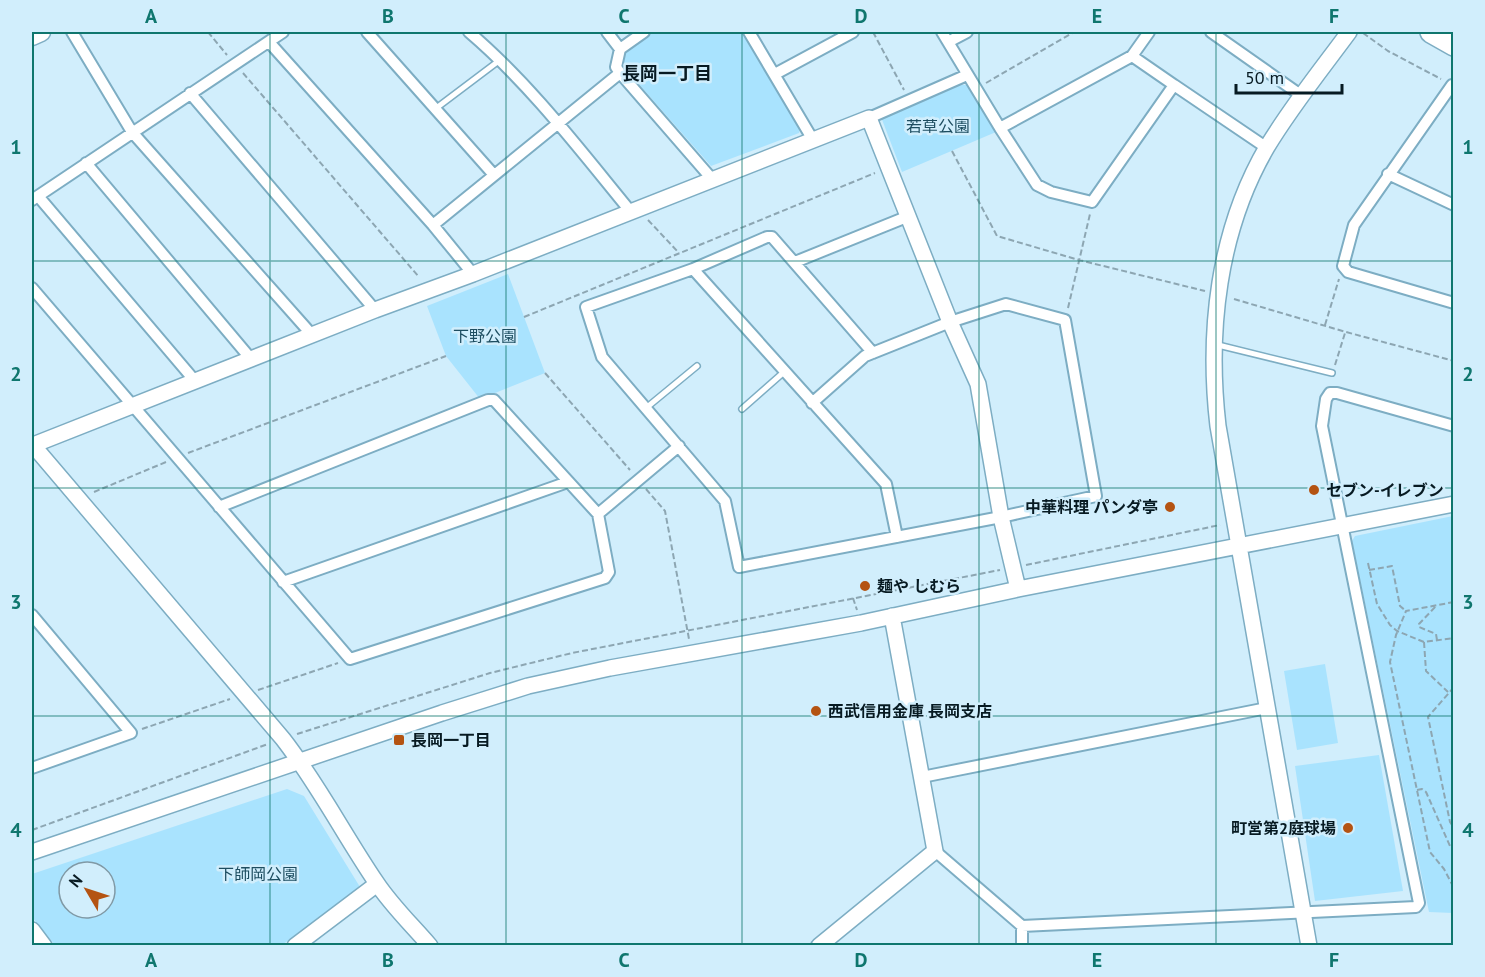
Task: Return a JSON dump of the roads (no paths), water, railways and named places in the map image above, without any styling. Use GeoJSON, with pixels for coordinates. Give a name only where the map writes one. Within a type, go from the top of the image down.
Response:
{"type":"FeatureCollection","features":[{"type":"Feature","properties":{"kind":"highway"},"geometry":{"type":"LineString","coordinates":[[1431,32],[1454,45]]}},
{"type":"Feature","properties":{"kind":"main road"},"geometry":{"type":"LineString","coordinates":[[32,36],[41,32]]}},
{"type":"Feature","properties":{"kind":"street"},"geometry":{"type":"LineString","coordinates":[[72,32],[132,132],[313,336]]}},
{"type":"Feature","properties":{"kind":"street"},"geometry":{"type":"LineString","coordinates":[[195,381],[35,198],[283,32]]}},
{"type":"Feature","properties":{"kind":"street"},"geometry":{"type":"LineString","coordinates":[[367,32],[494,175]]}},
{"type":"Feature","properties":{"kind":"street"},"geometry":{"type":"LineString","coordinates":[[469,32],[500,60],[635,211]]}},
{"type":"Feature","properties":{"kind":"street"},"geometry":{"type":"LineString","coordinates":[[607,32],[620,50]]}},
{"type":"Feature","properties":{"kind":"street"},"geometry":{"type":"LineString","coordinates":[[644,32],[620,50],[616,67],[712,179]]}},
{"type":"Feature","properties":{"kind":"street"},"geometry":{"type":"LineString","coordinates":[[749,32],[813,140]]}},
{"type":"Feature","properties":{"kind":"street"},"geometry":{"type":"LineString","coordinates":[[775,75],[853,32]]}},
{"type":"Feature","properties":{"kind":"street"},"geometry":{"type":"LineString","coordinates":[[942,32],[1037,185],[1050,192],[1092,202],[1174,85]]}},
{"type":"Feature","properties":{"kind":"street"},"geometry":{"type":"LineString","coordinates":[[948,42],[967,32]]}},
{"type":"Feature","properties":{"kind":"street"},"geometry":{"type":"LineString","coordinates":[[1000,128],[1132,56],[1149,32]]}},
{"type":"Feature","properties":{"kind":"street"},"geometry":{"type":"LineString","coordinates":[[1211,32],[1302,96]]}},
{"type":"Feature","properties":{"kind":"street"},"geometry":{"type":"LineString","coordinates":[[1309,945],[1217,417],[1213,344],[1224,262],[1241,206],[1267,148],[1348,32]]}},
{"type":"Feature","properties":{"kind":"street"},"geometry":{"type":"LineString","coordinates":[[269,42],[433,225],[473,274]]}},
{"type":"Feature","properties":{"kind":"street"},"geometry":{"type":"LineString","coordinates":[[1132,56],[1267,148]]}},
{"type":"Feature","properties":{"kind":"street"},"geometry":{"type":"LineString","coordinates":[[433,225],[620,74]]}},
{"type":"Feature","properties":{"kind":"street"},"geometry":{"type":"LineString","coordinates":[[430,945],[377,884],[300,761],[32,444],[635,211],[869,118],[967,75]]}},
{"type":"Feature","properties":{"kind":"street"},"geometry":{"type":"LineString","coordinates":[[1453,85],[1354,225],[1343,266],[1348,272],[1454,303]]}},
{"type":"Feature","properties":{"kind":"street"},"geometry":{"type":"LineString","coordinates":[[190,93],[375,310]]}},
{"type":"Feature","properties":{"kind":"street"},"geometry":{"type":"LineString","coordinates":[[869,118],[950,322],[978,384],[1001,517],[1018,589]]}},
{"type":"Feature","properties":{"kind":"street"},"geometry":{"type":"LineString","coordinates":[[86,163],[251,359]]}},
{"type":"Feature","properties":{"kind":"street"},"geometry":{"type":"LineString","coordinates":[[1388,174],[1454,205]]}},
{"type":"Feature","properties":{"kind":"street"},"geometry":{"type":"LineString","coordinates":[[795,262],[909,216]]}},
{"type":"Feature","properties":{"kind":"street"},"geometry":{"type":"LineString","coordinates":[[812,404],[865,356],[950,322],[1006,304],[1065,320],[1096,496],[1001,517],[739,567],[725,501],[602,357],[586,307],[693,269],[767,237],[776,240],[873,352]]}},
{"type":"Feature","properties":{"kind":"street"},"geometry":{"type":"LineString","coordinates":[[693,269],[886,484],[897,537]]}},
{"type":"Feature","properties":{"kind":"street"},"geometry":{"type":"LineString","coordinates":[[32,288],[131,406],[350,659],[605,578],[609,572],[598,514],[494,400],[488,400],[219,507]]}},
{"type":"Feature","properties":{"kind":"street"},"geometry":{"type":"LineString","coordinates":[[892,616],[935,851],[1022,926],[1416,907],[1419,903],[1322,426],[1326,399],[1330,393],[1337,393],[1454,426]]}},
{"type":"Feature","properties":{"kind":"street"},"geometry":{"type":"LineString","coordinates":[[598,514],[679,446]]}},
{"type":"Feature","properties":{"kind":"street"},"geometry":{"type":"LineString","coordinates":[[283,582],[568,482]]}},
{"type":"Feature","properties":{"kind":"street"},"geometry":{"type":"LineString","coordinates":[[32,852],[528,686],[1454,504]]}},
{"type":"Feature","properties":{"kind":"street"},"geometry":{"type":"LineString","coordinates":[[32,615],[131,733],[32,768]]}},
{"type":"Feature","properties":{"kind":"street"},"geometry":{"type":"LineString","coordinates":[[922,777],[1267,708]]}},
{"type":"Feature","properties":{"kind":"street"},"geometry":{"type":"LineString","coordinates":[[819,945],[935,851]]}},
{"type":"Feature","properties":{"kind":"street"},"geometry":{"type":"LineString","coordinates":[[295,945],[377,884]]}},
{"type":"Feature","properties":{"kind":"street"},"geometry":{"type":"LineString","coordinates":[[1022,926],[1022,945]]}},
{"type":"Feature","properties":{"kind":"street"},"geometry":{"type":"LineString","coordinates":[[32,930],[44,945]]}},
{"type":"Feature","properties":{"kind":"lane"},"geometry":{"type":"LineString","coordinates":[[435,109],[500,60]]}},
{"type":"Feature","properties":{"kind":"lane"},"geometry":{"type":"LineString","coordinates":[[1213,344],[1332,373]]}},
{"type":"Feature","properties":{"kind":"lane"},"geometry":{"type":"LineString","coordinates":[[646,408],[697,366]]}},
{"type":"Feature","properties":{"kind":"lane"},"geometry":{"type":"LineString","coordinates":[[742,409],[784,372]]}},
{"type":"Feature","properties":{"kind":"place","name":"セブン-イレブン"},"geometry":{"type":"Point","coordinates":[1314,490]}},
{"type":"Feature","properties":{"kind":"place","name":"中華料理 パンダ亭"},"geometry":{"type":"Point","coordinates":[1170,507]}},
{"type":"Feature","properties":{"kind":"place","name":"麺や しむら"},"geometry":{"type":"Point","coordinates":[865,586]}},
{"type":"Feature","properties":{"kind":"place","name":"西武信用金庫 長岡支店"},"geometry":{"type":"Point","coordinates":[816,711]}},
{"type":"Feature","properties":{"kind":"place","name":"長岡一丁目"},"geometry":{"type":"Point","coordinates":[399,740]}},
{"type":"Feature","properties":{"kind":"place","name":"町営第2庭球場"},"geometry":{"type":"Point","coordinates":[1348,828]}},
{"type":"Feature","properties":{"kind":"district","name":"長岡一丁目"},"geometry":{"type":"Point","coordinates":[667,74]}},
{"type":"Feature","properties":{"kind":"park label","name":"若草公園"},"geometry":{"type":"Point","coordinates":[938,126]}},
{"type":"Feature","properties":{"kind":"park label","name":"下野公園"},"geometry":{"type":"Point","coordinates":[485,336]}},
{"type":"Feature","properties":{"kind":"park label","name":"下師岡公園"},"geometry":{"type":"Point","coordinates":[258,874]}}]}
